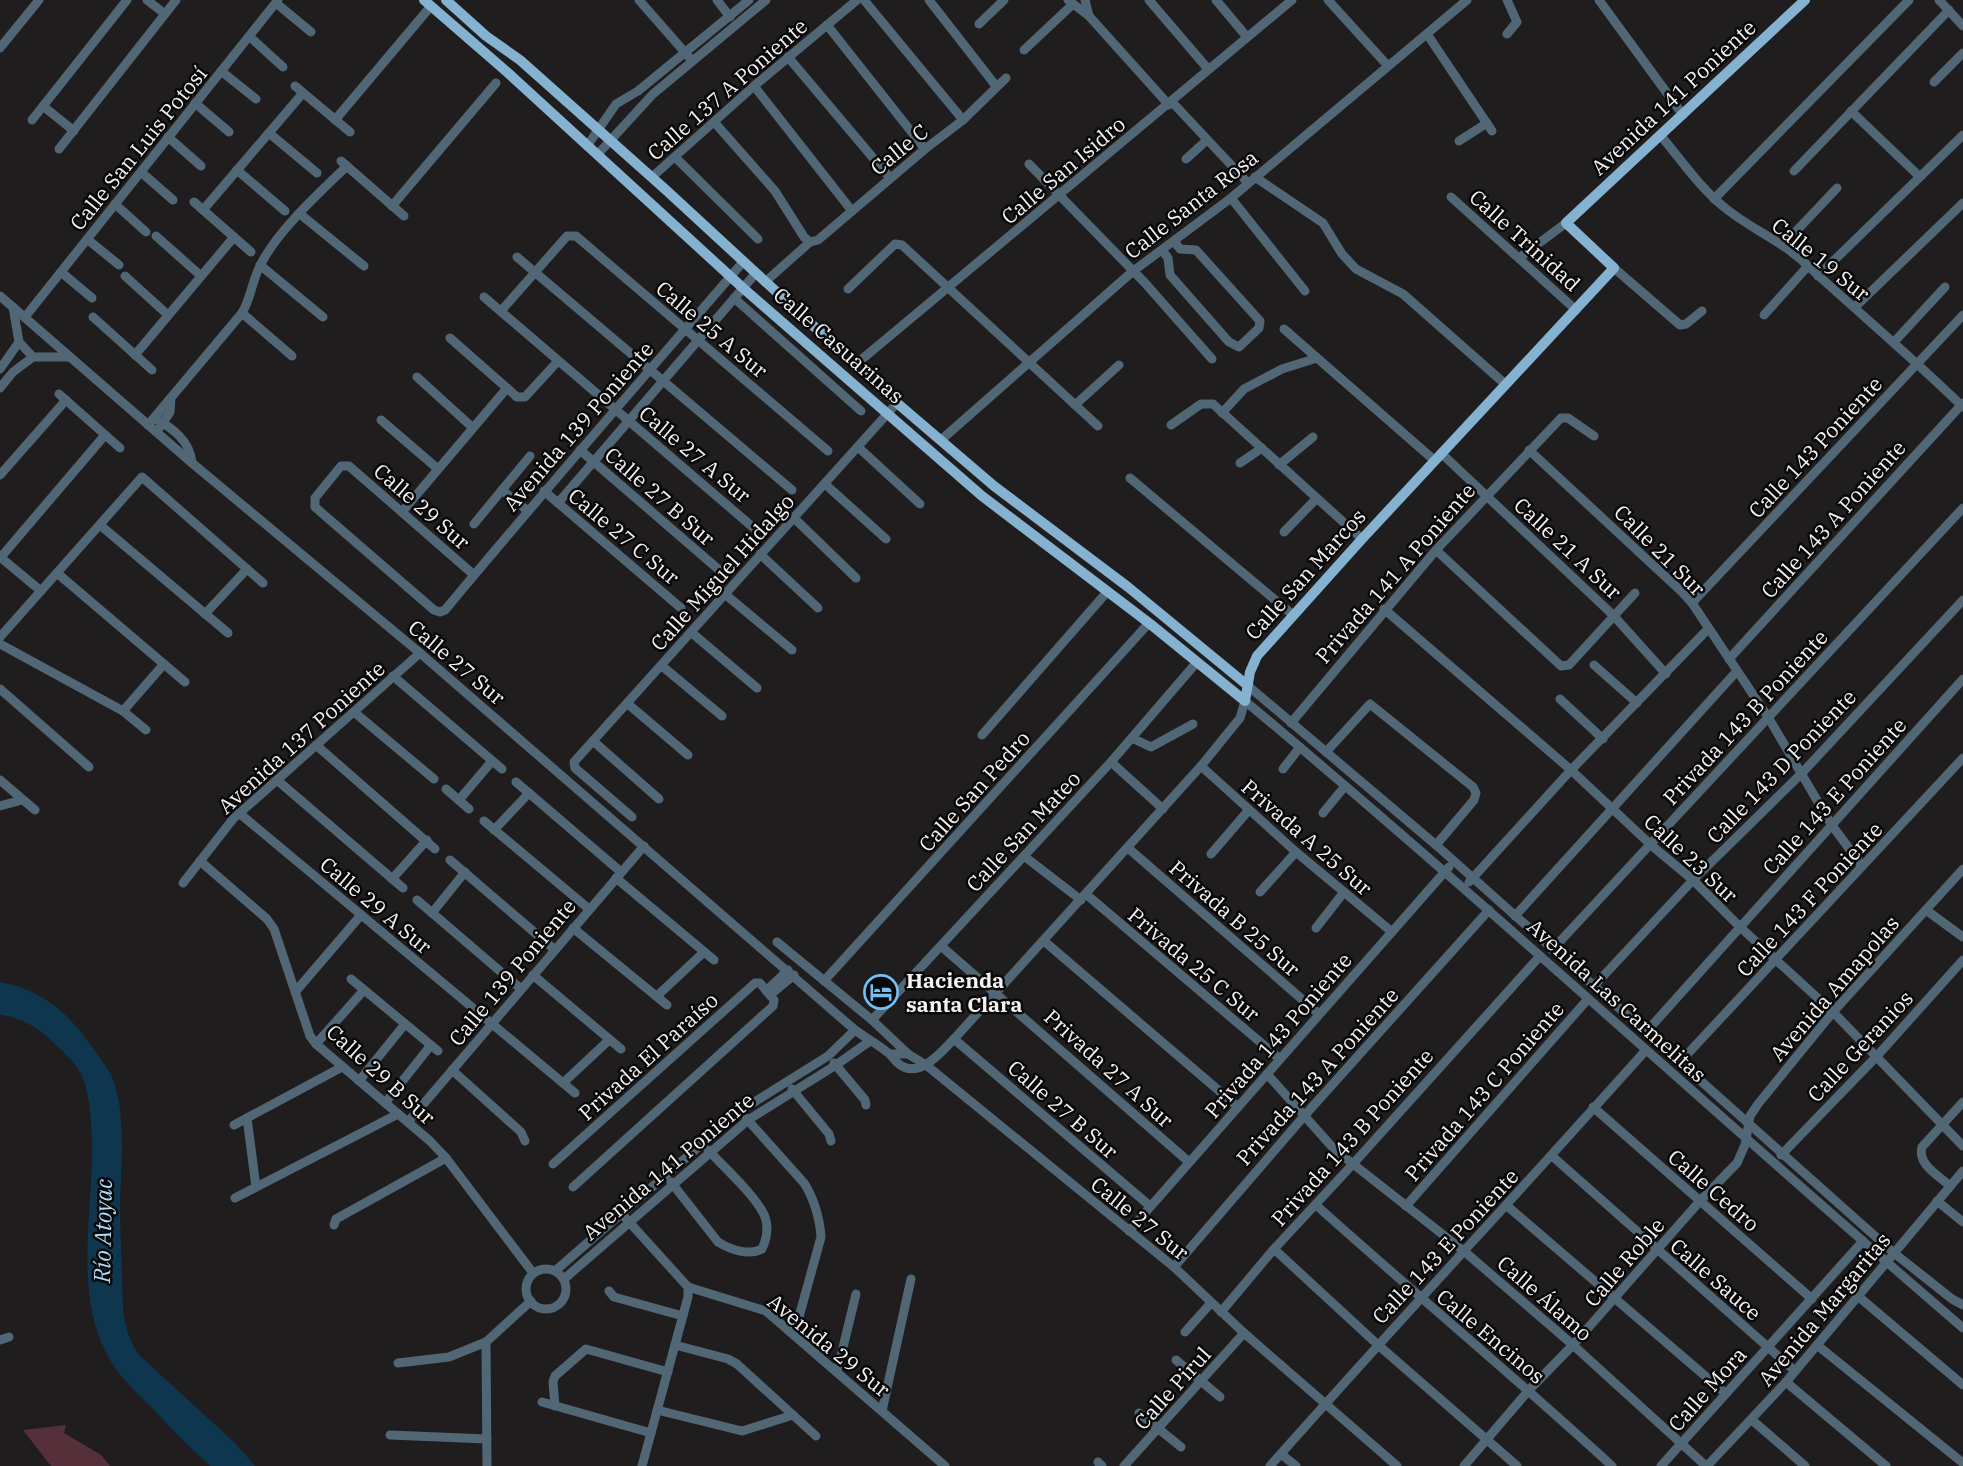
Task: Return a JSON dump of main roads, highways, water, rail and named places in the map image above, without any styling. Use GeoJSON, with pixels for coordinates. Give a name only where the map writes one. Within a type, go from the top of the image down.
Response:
{"type":"FeatureCollection","features":[{"type":"Feature","properties":{"kind":"main road","name":"Calle Casuarinas"},"geometry":{"type":"LineString","coordinates":[[446,0],[486,36],[520,60],[652,177],[897,403],[994,486],[1128,587],[1247,685]]}},
{"type":"Feature","properties":{"kind":"main road","name":"Avenida 141 Poniente"},"geometry":{"type":"LineString","coordinates":[[1615,268],[1566,223],[1805,0]]}},
{"type":"Feature","properties":{"kind":"main road","name":"Calle Casuarinas"},"geometry":{"type":"LineString","coordinates":[[427,3],[743,288],[982,496],[1245,701]]}},
{"type":"Feature","properties":{"kind":"main road","name":"Calle San Marcos"},"geometry":{"type":"LineString","coordinates":[[1245,701],[1247,685],[1257,656],[1504,383],[1615,268]]}},
{"type":"Feature","properties":{"kind":"water","name":"Río Atoyac"},"geometry":{"type":"Polygon","coordinates":[[[0,982],[35,993],[63,1013],[80,1031],[111,1075],[121,1121],[123,1296],[129,1335],[139,1355],[235,1443],[255,1466],[210,1466],[130,1386],[105,1351],[93,1315],[87,1265],[92,1139],[85,1084],[72,1061],[46,1036],[20,1020],[0,1015],[0,982]]]}},
{"type":"Feature","properties":{"kind":"place","name":"Hacienda santa Clara"},"geometry":{"type":"Point","coordinates":[881,992]}}]}
